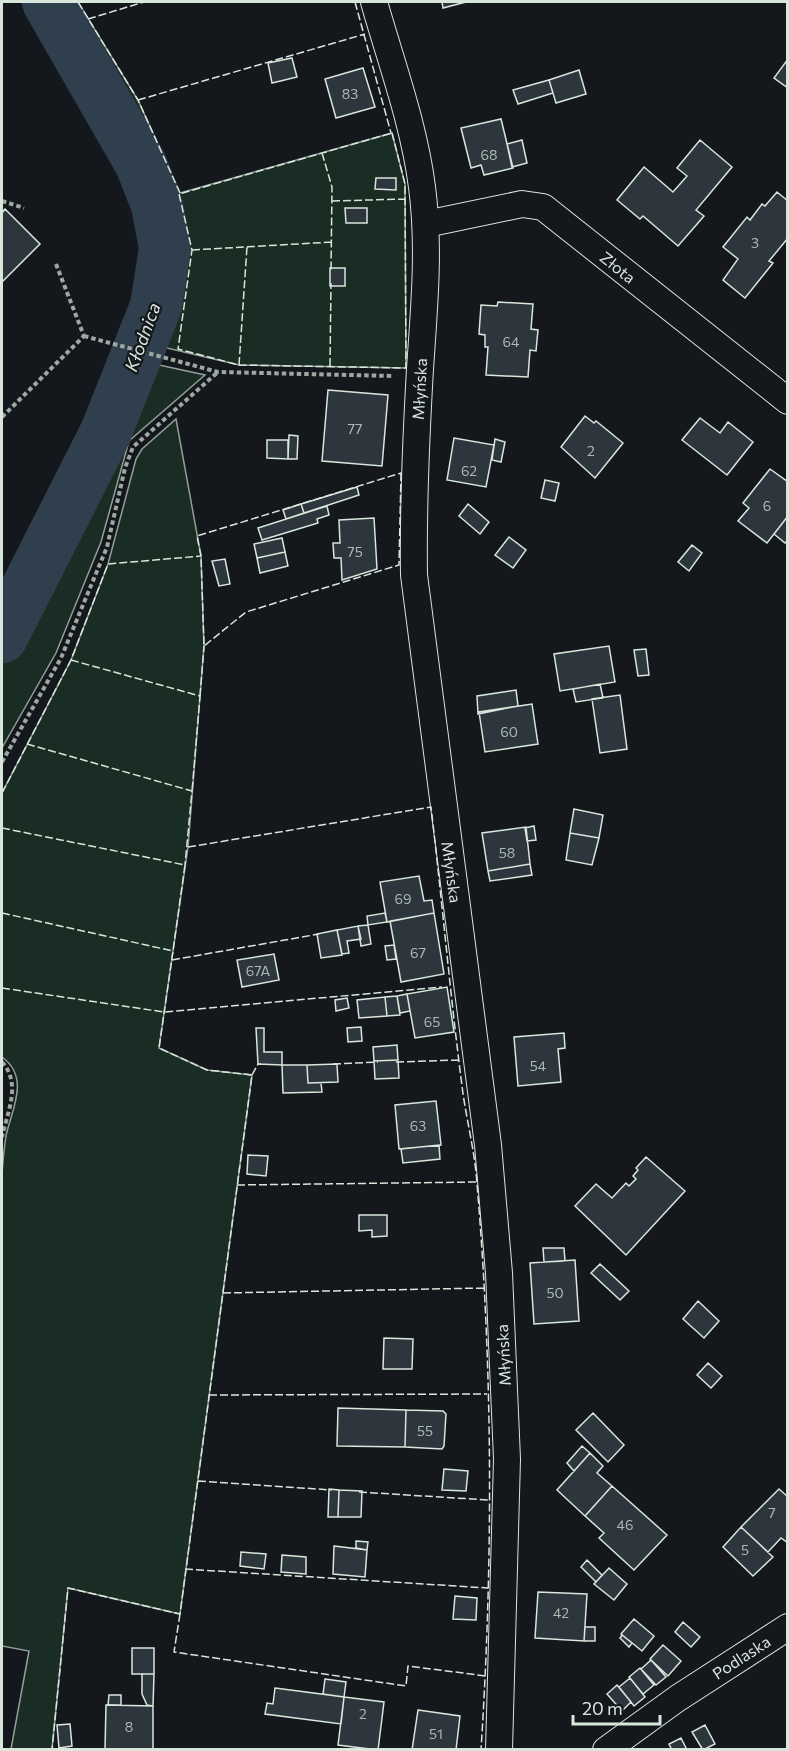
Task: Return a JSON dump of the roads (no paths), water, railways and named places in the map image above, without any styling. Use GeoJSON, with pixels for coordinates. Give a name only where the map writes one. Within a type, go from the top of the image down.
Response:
{"type":"FeatureCollection","features":[{"type":"Feature","properties":{"kind":"street","name":"Młyńska"},"geometry":{"type":"LineString","coordinates":[[374,2],[411,132],[422,186],[426,224],[426,265],[413,510],[414,575],[488,1145],[499,1273],[507,1459],[499,1749]]}},
{"type":"Feature","properties":{"kind":"street","name":"Złota"},"geometry":{"type":"LineString","coordinates":[[426,224],[522,204],[543,207],[788,401]]}},
{"type":"Feature","properties":{"kind":"street","name":"Podlaska"},"geometry":{"type":"LineString","coordinates":[[606,1749],[678,1698],[788,1627]]}},
{"type":"Feature","properties":{"kind":"waterway","name":"Kłodnica"},"geometry":{"type":"LineString","coordinates":[[2,637],[106,432],[156,306],[165,248],[157,205],[141,164],[48,2]]}}]}
